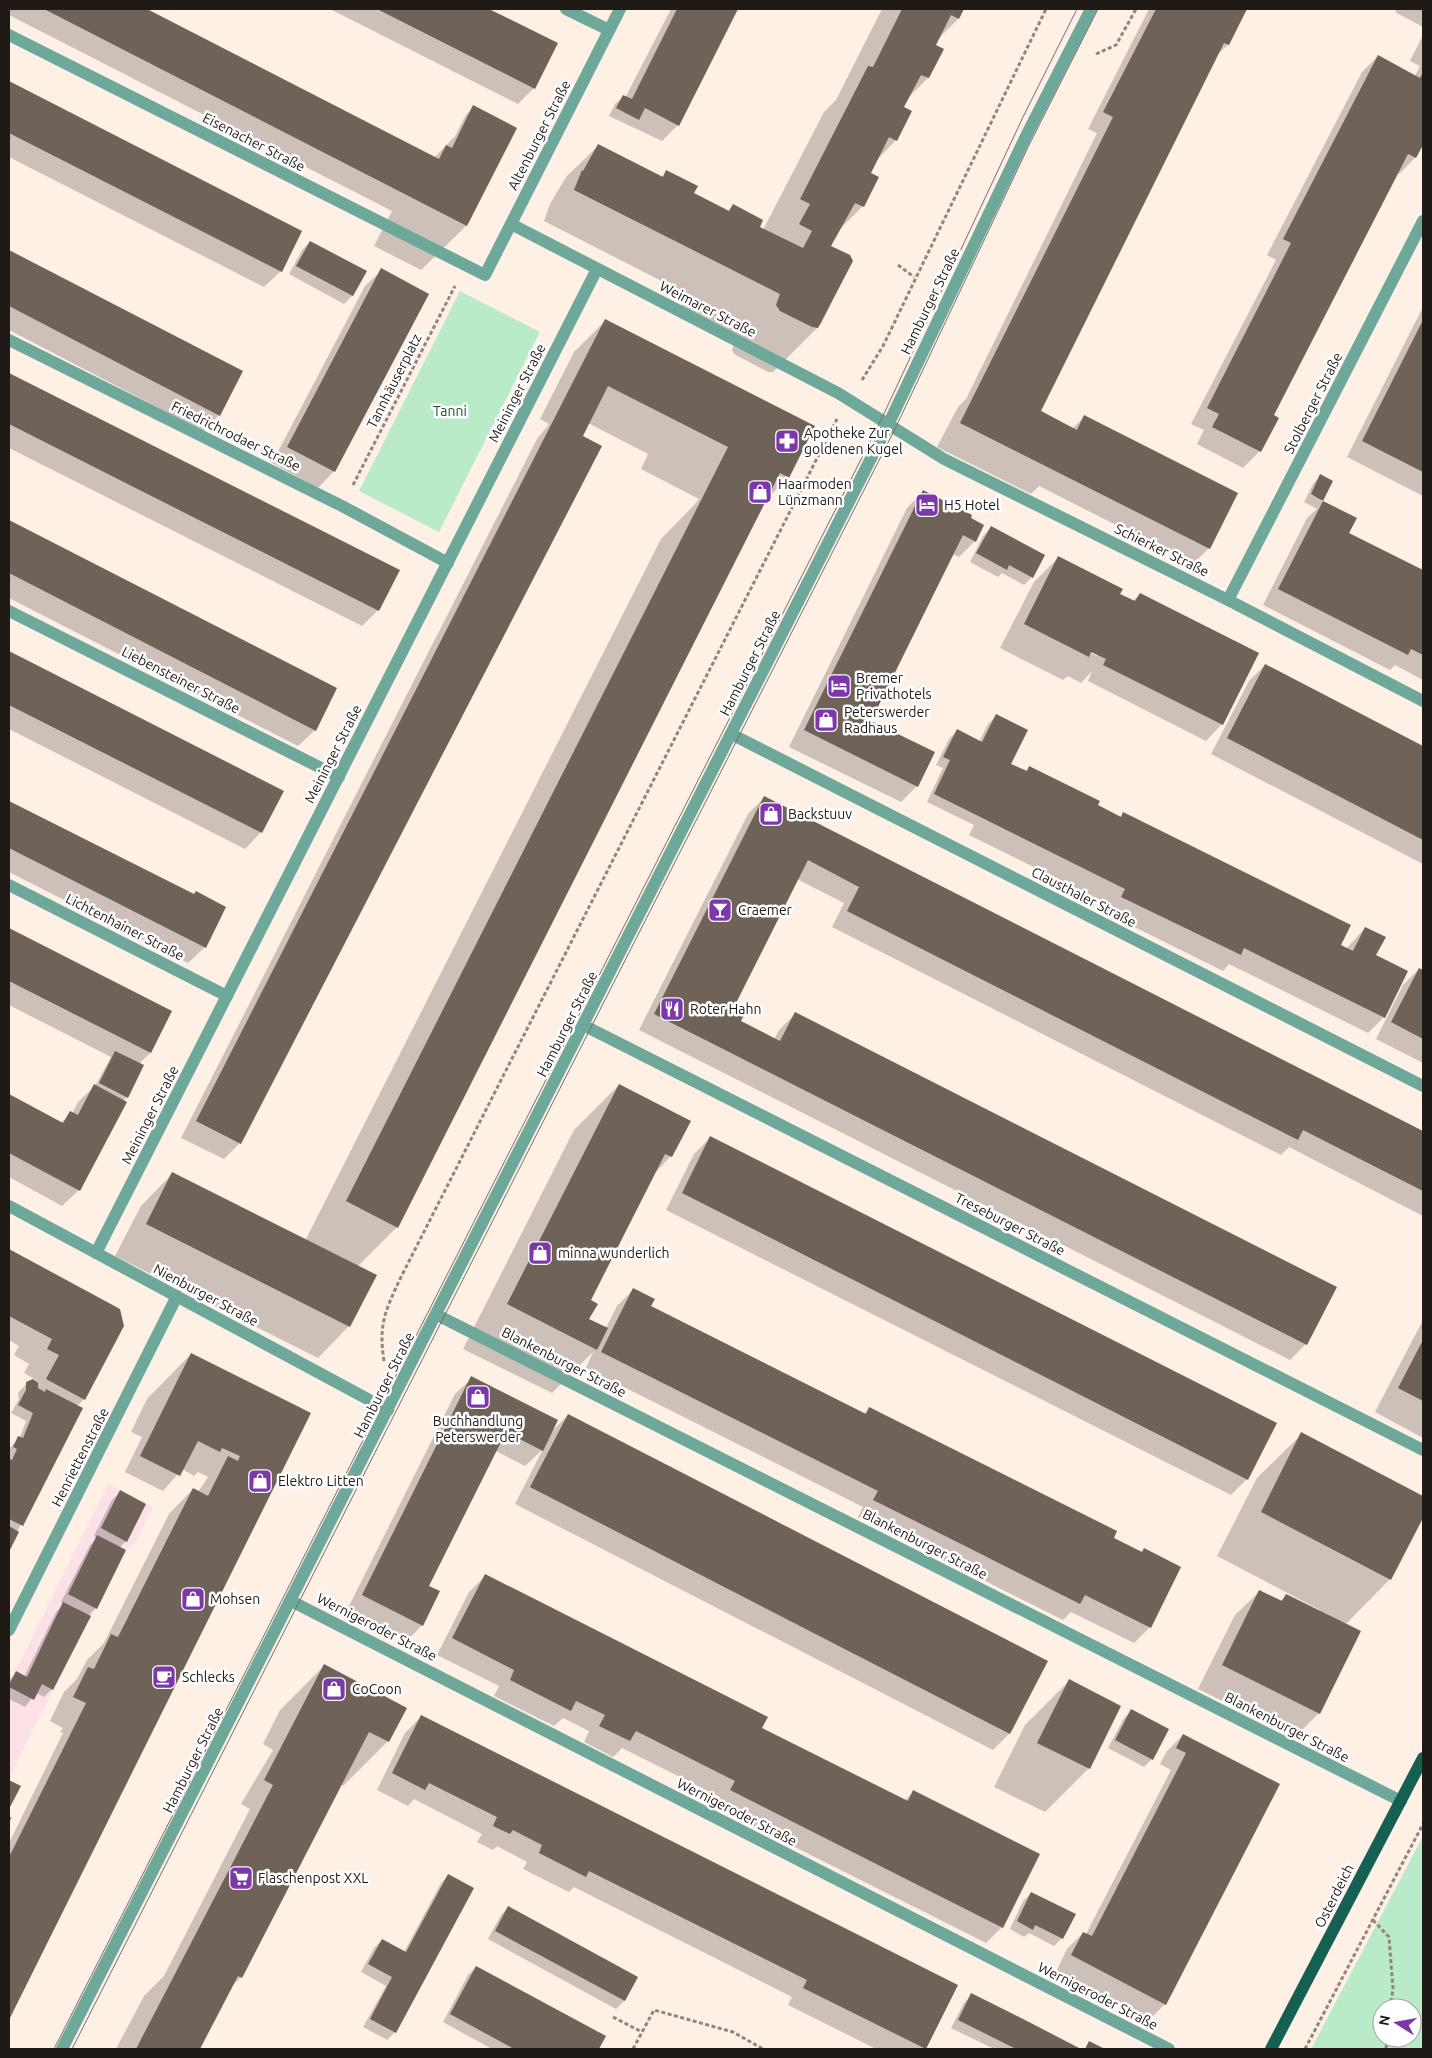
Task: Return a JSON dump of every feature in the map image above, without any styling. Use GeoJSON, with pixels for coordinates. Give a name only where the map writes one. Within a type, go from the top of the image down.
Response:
{"type":"FeatureCollection","features":[{"type":"Feature","properties":{"kind":"main road","name":"Osterdeich"},"geometry":{"type":"LineString","coordinates":[[1271,2049],[1423,1758]]}},
{"type":"Feature","properties":{"kind":"street"},"geometry":{"type":"LineString","coordinates":[[566,9],[609,30]]}},
{"type":"Feature","properties":{"kind":"street","name":"Altenburger Straße"},"geometry":{"type":"LineString","coordinates":[[485,275],[620,9]]}},
{"type":"Feature","properties":{"kind":"street","name":"Hamburger Straße"},"geometry":{"type":"LineString","coordinates":[[62,2049],[888,425],[1027,134],[1091,9]]}},
{"type":"Feature","properties":{"kind":"street","name":"Eisenacher Straße"},"geometry":{"type":"LineString","coordinates":[[9,35],[485,275]]}},
{"type":"Feature","properties":{"kind":"street","name":"Stolberger Straße"},"geometry":{"type":"LineString","coordinates":[[1228,600],[1423,221]]}},
{"type":"Feature","properties":{"kind":"street","name":"Weimarer Straße"},"geometry":{"type":"LineString","coordinates":[[511,224],[849,400],[888,425]]}},
{"type":"Feature","properties":{"kind":"street","name":"Meininger Straße"},"geometry":{"type":"LineString","coordinates":[[96,1253],[598,269]]}},
{"type":"Feature","properties":{"kind":"street","name":"Friedrichrodaer Straße"},"geometry":{"type":"LineString","coordinates":[[9,340],[342,506],[448,563]]}},
{"type":"Feature","properties":{"kind":"street","name":"Schierker Straße"},"geometry":{"type":"LineString","coordinates":[[888,425],[944,458],[1228,600],[1423,701]]}},
{"type":"Feature","properties":{"kind":"street","name":"Liebensteiner Straße"},"geometry":{"type":"LineString","coordinates":[[9,611],[339,777]]}},
{"type":"Feature","properties":{"kind":"street","name":"Clausthaler Straße"},"geometry":{"type":"LineString","coordinates":[[732,734],[1423,1086]]}},
{"type":"Feature","properties":{"kind":"street","name":"Lichtenhainer Straße"},"geometry":{"type":"LineString","coordinates":[[9,885],[227,996]]}},
{"type":"Feature","properties":{"kind":"street","name":"Treseburger Straße"},"geometry":{"type":"LineString","coordinates":[[583,1025],[1423,1450]]}},
{"type":"Feature","properties":{"kind":"street","name":"Nienburger Straße"},"geometry":{"type":"LineString","coordinates":[[9,1206],[388,1410]]}},
{"type":"Feature","properties":{"kind":"street","name":"Henriettenstraße"},"geometry":{"type":"LineString","coordinates":[[9,1630],[178,1296]]}},
{"type":"Feature","properties":{"kind":"street","name":"Blankenburger Straße"},"geometry":{"type":"LineString","coordinates":[[437,1315],[1401,1801]]}},
{"type":"Feature","properties":{"kind":"street","name":"Wernigeroder Straße"},"geometry":{"type":"LineString","coordinates":[[291,1601],[1169,2049]]}},
{"type":"Feature","properties":{"kind":"path"},"geometry":{"type":"LineString","coordinates":[[384,1362],[381,1344],[383,1316],[401,1277],[807,477],[849,400],[883,346],[914,278],[1046,9]]}},
{"type":"Feature","properties":{"kind":"path"},"geometry":{"type":"LineString","coordinates":[[898,264],[914,278]]}},
{"type":"Feature","properties":{"kind":"path","name":"Tannhäuserplatz"},"geometry":{"type":"LineString","coordinates":[[342,506],[466,266]]}},
{"type":"Feature","properties":{"kind":"path"},"geometry":{"type":"LineString","coordinates":[[1305,2049],[1423,1824]]}},
{"type":"Feature","properties":{"kind":"path"},"geometry":{"type":"LineString","coordinates":[[1373,1920],[1389,1937],[1393,1989],[1392,1998]]}},
{"type":"Feature","properties":{"kind":"path"},"geometry":{"type":"LineString","coordinates":[[633,2049],[654,2010],[733,2032],[763,2049]]}},
{"type":"Feature","properties":{"kind":"path"},"geometry":{"type":"LineString","coordinates":[[612,2017],[642,2032]]}},
{"type":"Feature","properties":{"kind":"shaded area"},"geometry":{"type":"Polygon","coordinates":[[[108,1484],[153,1507],[135,1544],[126,1550],[9,1778],[9,1684],[108,1484]]]}},
{"type":"Feature","properties":{"kind":"green space","name":"Tanni"},"geometry":{"type":"Polygon","coordinates":[[[460,291],[540,332],[439,532],[359,491],[460,291]]]}},
{"type":"Feature","properties":{"kind":"green space"},"geometry":{"type":"Polygon","coordinates":[[[1423,1836],[1423,2049],[1311,2049],[1423,1836]]]}},
{"type":"Feature","properties":{"kind":"building"},"geometry":{"type":"Polygon","coordinates":[[[44,9],[147,9],[439,159],[446,145],[452,148],[473,105],[517,128],[467,226],[44,9]]]}},
{"type":"Feature","properties":{"kind":"building"},"geometry":{"type":"Polygon","coordinates":[[[377,9],[489,9],[558,43],[535,89],[377,9]]]}},
{"type":"Feature","properties":{"kind":"building"},"geometry":{"type":"Polygon","coordinates":[[[677,9],[738,9],[679,126],[645,108],[639,120],[616,108],[623,95],[632,99],[677,9]]]}},
{"type":"Feature","properties":{"kind":"building"},"geometry":{"type":"Polygon","coordinates":[[[902,9],[964,9],[959,19],[951,15],[936,45],[944,49],[929,78],[921,75],[904,107],[912,111],[897,141],[889,137],[871,173],[879,177],[864,207],[855,203],[831,246],[850,255],[853,261],[818,328],[812,327],[780,311],[776,305],[780,294],[574,190],[582,170],[598,144],[663,177],[666,170],[698,186],[694,193],[729,211],[733,204],[763,220],[760,227],[803,248],[812,231],[799,224],[810,204],[800,199],[868,66],[873,67],[902,9]]]}},
{"type":"Feature","properties":{"kind":"building"},"geometry":{"type":"Polygon","coordinates":[[[1156,9],[1247,9],[1229,45],[1224,43],[1041,411],[1077,430],[1084,415],[1238,493],[1210,549],[960,423],[1113,117],[1103,112],[1156,9]]]}},
{"type":"Feature","properties":{"kind":"building"},"geometry":{"type":"Polygon","coordinates":[[[1378,55],[1420,78],[1423,72],[1423,145],[1416,158],[1408,154],[1274,415],[1279,418],[1261,452],[1212,427],[1219,414],[1207,408],[1291,243],[1283,239],[1378,55]]]}},
{"type":"Feature","properties":{"kind":"building"},"geometry":{"type":"Polygon","coordinates":[[[9,81],[302,231],[282,272],[9,133],[9,81]]]}},
{"type":"Feature","properties":{"kind":"building"},"geometry":{"type":"Polygon","coordinates":[[[310,241],[367,271],[353,296],[296,266],[310,241]]]}},
{"type":"Feature","properties":{"kind":"building"},"geometry":{"type":"Polygon","coordinates":[[[9,250],[243,371],[220,416],[9,306],[9,250]]]}},
{"type":"Feature","properties":{"kind":"building"},"geometry":{"type":"Polygon","coordinates":[[[381,268],[429,294],[335,472],[287,447],[381,268]]]}},
{"type":"Feature","properties":{"kind":"building"},"geometry":{"type":"Polygon","coordinates":[[[605,319],[815,426],[789,478],[780,473],[398,1228],[346,1201],[728,447],[608,386],[583,436],[602,446],[241,1144],[196,1121],[605,319]]]}},
{"type":"Feature","properties":{"kind":"building"},"geometry":{"type":"Polygon","coordinates":[[[1423,320],[1423,472],[1362,441],[1423,320]]]}},
{"type":"Feature","properties":{"kind":"building"},"geometry":{"type":"Polygon","coordinates":[[[9,373],[400,570],[379,611],[9,424],[9,373]]]}},
{"type":"Feature","properties":{"kind":"building"},"geometry":{"type":"Polygon","coordinates":[[[1320,474],[1333,481],[1323,501],[1311,494],[1320,474]]]}},
{"type":"Feature","properties":{"kind":"building"},"geometry":{"type":"Polygon","coordinates":[[[923,490],[972,515],[971,518],[984,525],[976,542],[963,535],[871,721],[935,752],[918,787],[804,730],[923,490]]]}},
{"type":"Feature","properties":{"kind":"building"},"geometry":{"type":"Polygon","coordinates":[[[1323,501],[1357,518],[1349,533],[1423,570],[1423,655],[1411,649],[1408,655],[1278,589],[1323,501]]]}},
{"type":"Feature","properties":{"kind":"building"},"geometry":{"type":"Polygon","coordinates":[[[9,520],[337,688],[316,731],[9,573],[9,520]]]}},
{"type":"Feature","properties":{"kind":"building"},"geometry":{"type":"Polygon","coordinates":[[[991,526],[1045,555],[1033,578],[1009,565],[1007,570],[976,553],[991,526]]]}},
{"type":"Feature","properties":{"kind":"building"},"geometry":{"type":"Polygon","coordinates":[[[1058,556],[1123,589],[1120,594],[1135,601],[1140,593],[1259,653],[1223,725],[1103,665],[1106,659],[1091,652],[1089,657],[1024,624],[1058,556]]]}},
{"type":"Feature","properties":{"kind":"building"},"geometry":{"type":"Polygon","coordinates":[[[9,651],[284,791],[262,833],[9,705],[9,651]]]}},
{"type":"Feature","properties":{"kind":"building"},"geometry":{"type":"Polygon","coordinates":[[[1265,664],[1423,746],[1423,840],[1227,738],[1265,664]]]}},
{"type":"Feature","properties":{"kind":"building"},"geometry":{"type":"Polygon","coordinates":[[[996,714],[1028,730],[1011,764],[1027,771],[1029,766],[1100,801],[1098,805],[1121,817],[1123,812],[1351,925],[1341,945],[1353,951],[1365,927],[1386,937],[1376,955],[1408,971],[1385,1018],[1244,948],[1241,955],[1121,897],[1125,889],[934,794],[950,760],[943,757],[957,729],[982,742],[996,714]]]}},
{"type":"Feature","properties":{"kind":"building"},"geometry":{"type":"Polygon","coordinates":[[[764,796],[1423,1131],[1423,1191],[1303,1130],[1298,1140],[847,911],[859,887],[808,860],[733,1009],[744,1015],[741,1021],[780,1041],[795,1012],[1337,1287],[1307,1345],[654,1014],[764,796]]]}},
{"type":"Feature","properties":{"kind":"building"},"geometry":{"type":"Polygon","coordinates":[[[9,801],[194,894],[196,891],[226,907],[206,948],[9,848],[9,801]]]}},
{"type":"Feature","properties":{"kind":"building"},"geometry":{"type":"Polygon","coordinates":[[[9,928],[172,1011],[151,1053],[9,981],[9,928]]]}},
{"type":"Feature","properties":{"kind":"building"},"geometry":{"type":"Polygon","coordinates":[[[1419,968],[1423,970],[1423,1039],[1391,1022],[1419,968]]]}},
{"type":"Feature","properties":{"kind":"building"},"geometry":{"type":"Polygon","coordinates":[[[115,1051],[144,1065],[128,1098],[99,1083],[115,1051]]]}},
{"type":"Feature","properties":{"kind":"building"},"geometry":{"type":"Polygon","coordinates":[[[94,1084],[127,1102],[80,1191],[9,1153],[9,1094],[63,1123],[70,1111],[78,1115],[94,1084]]]}},
{"type":"Feature","properties":{"kind":"building"},"geometry":{"type":"Polygon","coordinates":[[[619,1084],[691,1121],[672,1157],[665,1154],[591,1300],[598,1304],[589,1319],[608,1328],[597,1350],[507,1304],[619,1084]]]}},
{"type":"Feature","properties":{"kind":"building"},"geometry":{"type":"Polygon","coordinates":[[[710,1136],[1277,1423],[1248,1480],[682,1193],[710,1136]]]}},
{"type":"Feature","properties":{"kind":"building"},"geometry":{"type":"Polygon","coordinates":[[[172,1172],[377,1275],[350,1327],[146,1224],[172,1172]]]}},
{"type":"Feature","properties":{"kind":"building"},"geometry":{"type":"Polygon","coordinates":[[[9,1249],[120,1309],[124,1326],[85,1400],[46,1379],[59,1355],[47,1349],[52,1339],[9,1316],[9,1249]]]}},
{"type":"Feature","properties":{"kind":"building"},"geometry":{"type":"Polygon","coordinates":[[[633,1288],[655,1299],[651,1306],[866,1414],[869,1407],[1117,1531],[1114,1538],[1142,1552],[1144,1548],[1181,1567],[1151,1628],[1085,1595],[1080,1604],[873,1500],[878,1491],[601,1352],[633,1288]]]}},
{"type":"Feature","properties":{"kind":"building"},"geometry":{"type":"Polygon","coordinates":[[[1423,1340],[1423,1401],[1398,1388],[1423,1340]]]}},
{"type":"Feature","properties":{"kind":"building"},"geometry":{"type":"Polygon","coordinates":[[[191,1353],[311,1413],[9,2020],[9,1857],[86,1703],[73,1697],[88,1667],[94,1669],[111,1634],[118,1637],[193,1488],[208,1496],[228,1456],[238,1461],[240,1456],[222,1448],[220,1452],[198,1441],[180,1476],[140,1456],[191,1353]]]}},
{"type":"Feature","properties":{"kind":"building"},"geometry":{"type":"Polygon","coordinates":[[[471,1376],[558,1420],[543,1451],[506,1432],[429,1586],[440,1591],[423,1626],[362,1595],[471,1376]]]}},
{"type":"Feature","properties":{"kind":"building"},"geometry":{"type":"Polygon","coordinates":[[[33,1379],[38,1383],[38,1388],[45,1392],[46,1389],[83,1408],[23,1526],[9,1519],[9,1459],[12,1460],[17,1449],[13,1447],[18,1436],[23,1438],[33,1413],[18,1405],[26,1390],[26,1382],[33,1379]]]}},
{"type":"Feature","properties":{"kind":"building"},"geometry":{"type":"Polygon","coordinates":[[[568,1414],[1048,1661],[1010,1734],[530,1487],[568,1414]]]}},
{"type":"Feature","properties":{"kind":"building"},"geometry":{"type":"Polygon","coordinates":[[[1301,1432],[1423,1496],[1423,1518],[1391,1580],[1261,1512],[1301,1432]]]}},
{"type":"Feature","properties":{"kind":"building"},"geometry":{"type":"Polygon","coordinates":[[[120,1490],[146,1504],[127,1542],[101,1528],[120,1490]]]}},
{"type":"Feature","properties":{"kind":"building"},"geometry":{"type":"Polygon","coordinates":[[[9,1526],[19,1532],[9,1552],[9,1526]]]}},
{"type":"Feature","properties":{"kind":"building"},"geometry":{"type":"Polygon","coordinates":[[[97,1535],[126,1550],[97,1609],[68,1594],[97,1535]]]}},
{"type":"Feature","properties":{"kind":"building"},"geometry":{"type":"Polygon","coordinates":[[[485,1574],[768,1717],[762,1728],[908,1801],[913,1790],[1040,1854],[1003,1928],[730,1790],[735,1781],[636,1731],[630,1741],[599,1726],[605,1715],[576,1701],[571,1711],[510,1680],[514,1670],[452,1638],[485,1574]]]}},
{"type":"Feature","properties":{"kind":"building"},"geometry":{"type":"Polygon","coordinates":[[[1259,1590],[1282,1601],[1286,1594],[1361,1631],[1320,1714],[1222,1665],[1259,1590]]]}},
{"type":"Feature","properties":{"kind":"building"},"geometry":{"type":"Polygon","coordinates":[[[63,1602],[91,1616],[53,1690],[42,1684],[34,1700],[9,1687],[9,1685],[16,1671],[27,1677],[63,1602]]]}},
{"type":"Feature","properties":{"kind":"building"},"geometry":{"type":"Polygon","coordinates":[[[324,1664],[407,1708],[389,1742],[369,1732],[242,1978],[238,1976],[200,2049],[136,2049],[273,1785],[264,1780],[324,1664]]]}},
{"type":"Feature","properties":{"kind":"building"},"geometry":{"type":"Polygon","coordinates":[[[1069,1679],[1121,1706],[1090,1769],[1037,1743],[1069,1679]]]}},
{"type":"Feature","properties":{"kind":"building"},"geometry":{"type":"Polygon","coordinates":[[[1131,1709],[1169,1729],[1153,1760],[1115,1740],[1131,1709]]]}},
{"type":"Feature","properties":{"kind":"building"},"geometry":{"type":"Polygon","coordinates":[[[421,1715],[958,1985],[926,2049],[803,1988],[807,1980],[589,1871],[586,1877],[539,1853],[542,1845],[513,1830],[510,1834],[493,1826],[497,1817],[429,1783],[425,1790],[392,1773],[421,1715]]]}},
{"type":"Feature","properties":{"kind":"building"},"geometry":{"type":"Polygon","coordinates":[[[1183,1734],[1280,1784],[1166,2005],[1071,1955],[1083,1932],[1092,1936],[1186,1753],[1176,1748],[1183,1734]]]}},
{"type":"Feature","properties":{"kind":"building"},"geometry":{"type":"Polygon","coordinates":[[[9,1780],[21,1786],[9,1809],[9,1780]]]}},
{"type":"Feature","properties":{"kind":"building"},"geometry":{"type":"Polygon","coordinates":[[[448,1874],[474,1888],[396,2033],[370,2019],[392,1977],[368,1964],[382,1939],[406,1952],[448,1874]]]}},
{"type":"Feature","properties":{"kind":"building"},"geometry":{"type":"Polygon","coordinates":[[[1031,1892],[1076,1914],[1063,1939],[1035,1925],[1033,1930],[1017,1921],[1031,1892]]]}},
{"type":"Feature","properties":{"kind":"building"},"geometry":{"type":"Polygon","coordinates":[[[508,1906],[638,1977],[625,2001],[495,1931],[508,1906]]]}},
{"type":"Feature","properties":{"kind":"building"},"geometry":{"type":"Polygon","coordinates":[[[476,1966],[606,2036],[599,2049],[514,2049],[450,2014],[476,1966]]]}},
{"type":"Feature","properties":{"kind":"building"},"geometry":{"type":"Polygon","coordinates":[[[971,1993],[1081,2049],[1017,2049],[958,2020],[971,1993]]]}},
{"type":"Feature","properties":{"kind":"building"},"geometry":{"type":"Polygon","coordinates":[[[1089,2041],[1105,2049],[1085,2049],[1089,2041]]]}},
{"type":"Feature","properties":{"kind":"tram line"},"geometry":{"type":"LineString","coordinates":[[54,2049],[881,420],[1023,117],[1077,9]]}},
{"type":"Feature","properties":{"kind":"tram line"},"geometry":{"type":"LineString","coordinates":[[72,2049],[895,429],[1029,145],[1098,9]]}},
{"type":"Feature","properties":{"kind":"place","name":"Apotheke Zur goldenen Kugel"},"geometry":{"type":"Point","coordinates":[787,441]}},
{"type":"Feature","properties":{"kind":"place","name":"Haarmoden Lünzmann"},"geometry":{"type":"Point","coordinates":[760,492]}},
{"type":"Feature","properties":{"kind":"place","name":"H5 Hotel"},"geometry":{"type":"Point","coordinates":[927,505]}},
{"type":"Feature","properties":{"kind":"place","name":"Bremer Privathotels"},"geometry":{"type":"Point","coordinates":[839,686]}},
{"type":"Feature","properties":{"kind":"place","name":"Peterswerder Radhaus"},"geometry":{"type":"Point","coordinates":[826,720]}},
{"type":"Feature","properties":{"kind":"place","name":"Backstuuv"},"geometry":{"type":"Point","coordinates":[771,814]}},
{"type":"Feature","properties":{"kind":"place","name":"Craemer"},"geometry":{"type":"Point","coordinates":[720,910]}},
{"type":"Feature","properties":{"kind":"place","name":"Roter Hahn"},"geometry":{"type":"Point","coordinates":[672,1009]}},
{"type":"Feature","properties":{"kind":"place","name":"minna wunderlich"},"geometry":{"type":"Point","coordinates":[540,1253]}},
{"type":"Feature","properties":{"kind":"place","name":"Buchhandlung Peterswerder"},"geometry":{"type":"Point","coordinates":[478,1397]}},
{"type":"Feature","properties":{"kind":"place","name":"Elektro Litten"},"geometry":{"type":"Point","coordinates":[260,1481]}},
{"type":"Feature","properties":{"kind":"place","name":"Mohsen"},"geometry":{"type":"Point","coordinates":[193,1599]}},
{"type":"Feature","properties":{"kind":"place","name":"Schlecks"},"geometry":{"type":"Point","coordinates":[164,1677]}},
{"type":"Feature","properties":{"kind":"place","name":"CoCoon"},"geometry":{"type":"Point","coordinates":[334,1689]}},
{"type":"Feature","properties":{"kind":"place","name":"Flaschenpost XXL"},"geometry":{"type":"Point","coordinates":[241,1878]}}]}
